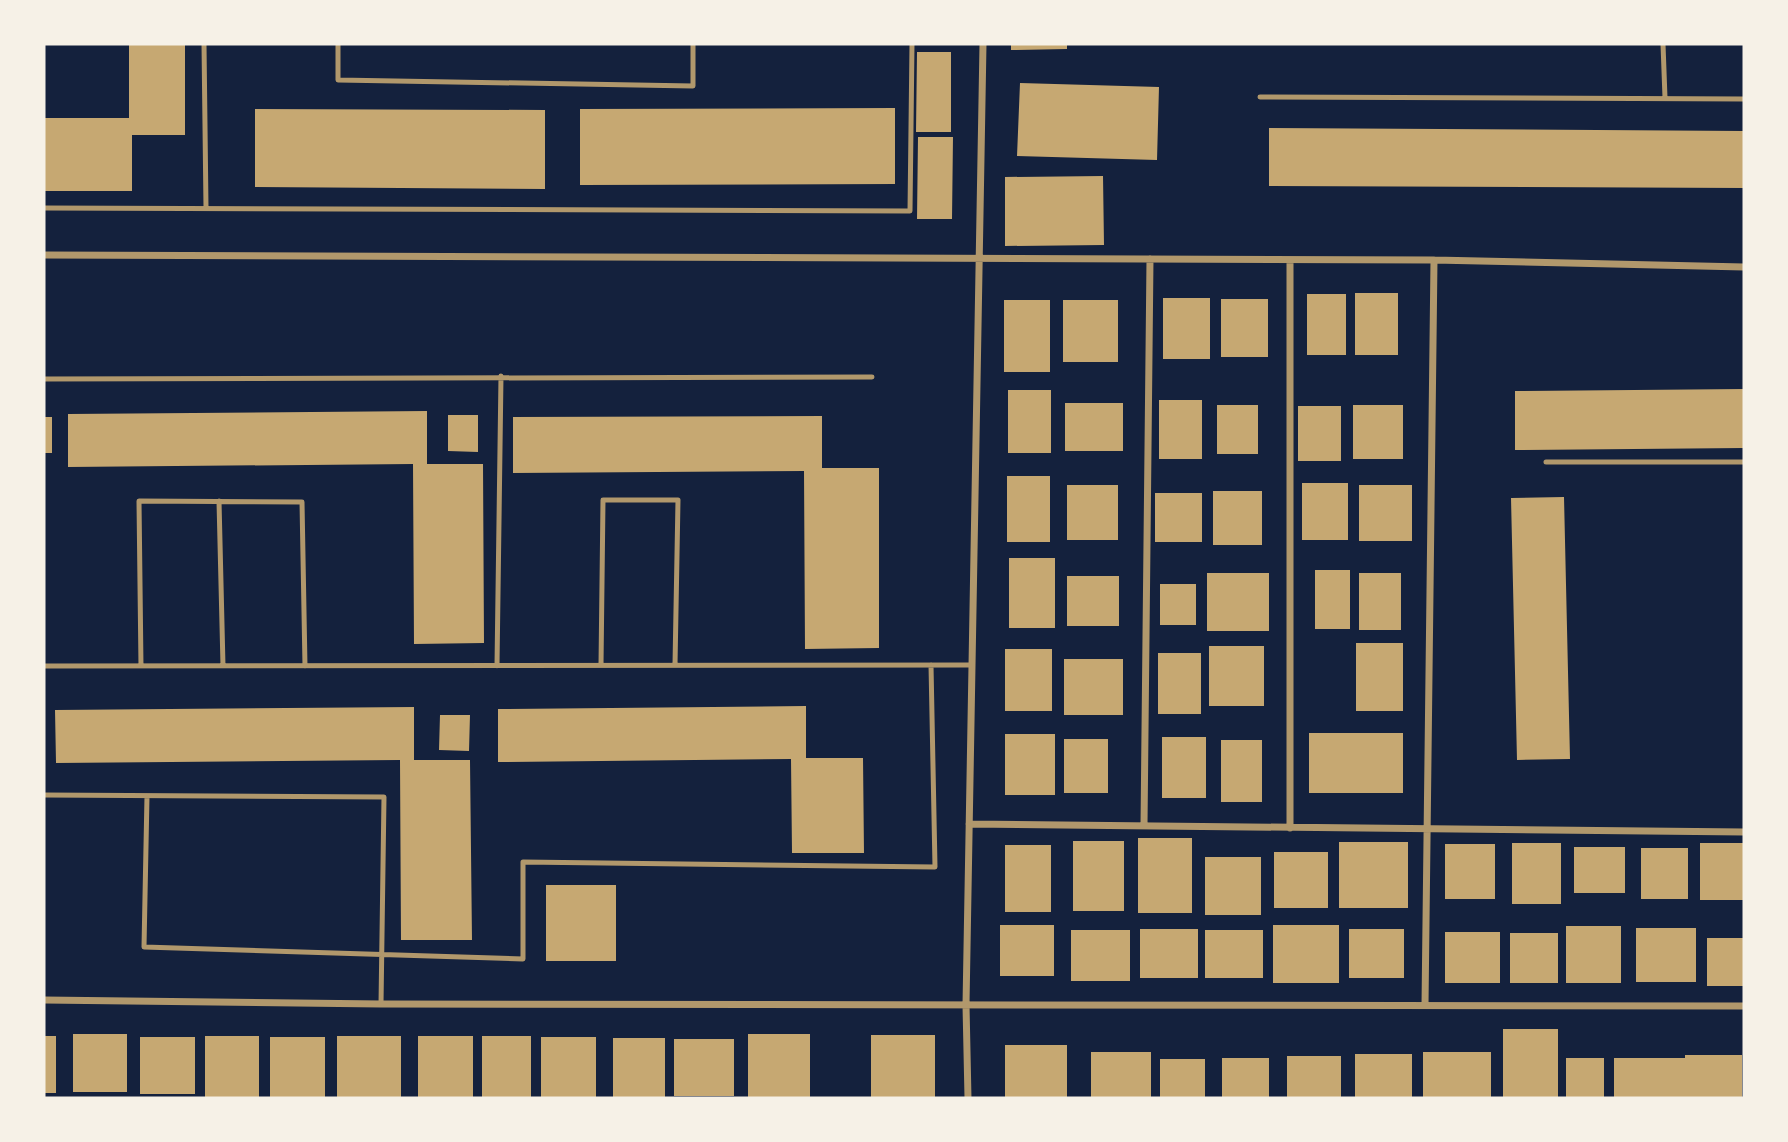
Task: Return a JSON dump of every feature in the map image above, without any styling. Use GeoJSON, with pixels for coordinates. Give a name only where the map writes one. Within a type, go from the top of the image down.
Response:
{"type":"FeatureCollection","features":[{"type":"Feature","properties":{"kind":"street"},"geometry":{"type":"LineString","coordinates":[[968,1098],[967,1005],[983,44]]}},
{"type":"Feature","properties":{"kind":"street"},"geometry":{"type":"LineString","coordinates":[[44,255],[1434,260],[1744,267]]}},
{"type":"Feature","properties":{"kind":"street"},"geometry":{"type":"LineString","coordinates":[[1144,826],[1150,259]]}},
{"type":"Feature","properties":{"kind":"street"},"geometry":{"type":"LineString","coordinates":[[1290,260],[1290,828]]}},
{"type":"Feature","properties":{"kind":"street"},"geometry":{"type":"LineString","coordinates":[[1425,1005],[1434,260]]}},
{"type":"Feature","properties":{"kind":"street"},"geometry":{"type":"LineString","coordinates":[[970,824],[1744,832]]}},
{"type":"Feature","properties":{"kind":"street"},"geometry":{"type":"LineString","coordinates":[[44,1000],[380,1004],[1744,1006]]}},
{"type":"Feature","properties":{"kind":"lane"},"geometry":{"type":"LineString","coordinates":[[204,44],[206,208]]}},
{"type":"Feature","properties":{"kind":"lane"},"geometry":{"type":"LineString","coordinates":[[338,44],[338,80],[693,86],[693,44]]}},
{"type":"Feature","properties":{"kind":"lane"},"geometry":{"type":"LineString","coordinates":[[44,208],[910,211],[912,44]]}},
{"type":"Feature","properties":{"kind":"lane"},"geometry":{"type":"LineString","coordinates":[[1663,44],[1665,99]]}},
{"type":"Feature","properties":{"kind":"lane"},"geometry":{"type":"LineString","coordinates":[[1260,97],[1744,99]]}},
{"type":"Feature","properties":{"kind":"lane"},"geometry":{"type":"LineString","coordinates":[[497,666],[501,376]]}},
{"type":"Feature","properties":{"kind":"lane"},"geometry":{"type":"LineString","coordinates":[[44,379],[872,377]]}},
{"type":"Feature","properties":{"kind":"lane"},"geometry":{"type":"LineString","coordinates":[[1546,462],[1744,462]]}},
{"type":"Feature","properties":{"kind":"lane"},"geometry":{"type":"LineString","coordinates":[[601,665],[603,500],[678,500],[675,665]]}},
{"type":"Feature","properties":{"kind":"lane"},"geometry":{"type":"LineString","coordinates":[[141,666],[139,501],[302,502],[305,666]]}},
{"type":"Feature","properties":{"kind":"lane"},"geometry":{"type":"LineString","coordinates":[[219,501],[223,666]]}},
{"type":"Feature","properties":{"kind":"lane"},"geometry":{"type":"LineString","coordinates":[[147,796],[144,947],[523,958],[523,862],[935,867],[930,665]]}},
{"type":"Feature","properties":{"kind":"lane"},"geometry":{"type":"LineString","coordinates":[[44,666],[972,665]]}},
{"type":"Feature","properties":{"kind":"lane"},"geometry":{"type":"LineString","coordinates":[[44,795],[383,797],[380,1004]]}},
{"type":"Feature","properties":{"kind":"building"},"geometry":{"type":"Polygon","coordinates":[[[129,44],[185,44],[185,135],[132,135],[132,191],[44,191],[44,118],[129,118],[129,44]]]}},
{"type":"Feature","properties":{"kind":"building"},"geometry":{"type":"Polygon","coordinates":[[[1011,44],[1067,44],[1067,49],[1011,50],[1011,44]]]}},
{"type":"Feature","properties":{"kind":"building"},"geometry":{"type":"Polygon","coordinates":[[[917,52],[951,52],[951,132],[916,132],[917,52]]]}},
{"type":"Feature","properties":{"kind":"building"},"geometry":{"type":"Polygon","coordinates":[[[1020,83],[1159,87],[1157,160],[1017,156],[1020,83]]]}},
{"type":"Feature","properties":{"kind":"building"},"geometry":{"type":"Polygon","coordinates":[[[895,108],[895,184],[580,185],[580,109],[895,108]]]}},
{"type":"Feature","properties":{"kind":"building"},"geometry":{"type":"Polygon","coordinates":[[[255,109],[545,110],[545,189],[255,187],[255,109]]]}},
{"type":"Feature","properties":{"kind":"building"},"geometry":{"type":"Polygon","coordinates":[[[1269,128],[1744,131],[1744,188],[1269,186],[1269,128]]]}},
{"type":"Feature","properties":{"kind":"building"},"geometry":{"type":"Polygon","coordinates":[[[918,137],[953,137],[952,219],[917,219],[918,137]]]}},
{"type":"Feature","properties":{"kind":"building"},"geometry":{"type":"Polygon","coordinates":[[[1103,176],[1104,245],[1005,246],[1005,177],[1103,176]]]}},
{"type":"Feature","properties":{"kind":"building"},"geometry":{"type":"Polygon","coordinates":[[[1355,293],[1398,293],[1398,355],[1355,355],[1355,293]]]}},
{"type":"Feature","properties":{"kind":"building"},"geometry":{"type":"Polygon","coordinates":[[[1307,294],[1346,294],[1346,355],[1307,355],[1307,294]]]}},
{"type":"Feature","properties":{"kind":"building"},"geometry":{"type":"Polygon","coordinates":[[[1163,298],[1210,298],[1210,359],[1163,359],[1163,298]]]}},
{"type":"Feature","properties":{"kind":"building"},"geometry":{"type":"Polygon","coordinates":[[[1221,299],[1268,299],[1268,357],[1221,357],[1221,299]]]}},
{"type":"Feature","properties":{"kind":"building"},"geometry":{"type":"Polygon","coordinates":[[[1004,300],[1050,300],[1050,372],[1004,372],[1004,300]]]}},
{"type":"Feature","properties":{"kind":"building"},"geometry":{"type":"Polygon","coordinates":[[[1063,300],[1118,300],[1118,362],[1063,362],[1063,300]]]}},
{"type":"Feature","properties":{"kind":"building"},"geometry":{"type":"Polygon","coordinates":[[[1744,389],[1744,448],[1515,450],[1515,391],[1744,389]]]}},
{"type":"Feature","properties":{"kind":"building"},"geometry":{"type":"Polygon","coordinates":[[[1008,390],[1051,390],[1051,453],[1008,453],[1008,390]]]}},
{"type":"Feature","properties":{"kind":"building"},"geometry":{"type":"Polygon","coordinates":[[[1159,400],[1202,400],[1202,459],[1159,459],[1159,400]]]}},
{"type":"Feature","properties":{"kind":"building"},"geometry":{"type":"Polygon","coordinates":[[[1065,403],[1123,403],[1123,451],[1065,451],[1065,403]]]}},
{"type":"Feature","properties":{"kind":"building"},"geometry":{"type":"Polygon","coordinates":[[[1217,405],[1258,405],[1258,454],[1217,454],[1217,405]]]}},
{"type":"Feature","properties":{"kind":"building"},"geometry":{"type":"Polygon","coordinates":[[[1353,405],[1403,405],[1403,459],[1353,459],[1353,405]]]}},
{"type":"Feature","properties":{"kind":"building"},"geometry":{"type":"Polygon","coordinates":[[[1298,406],[1341,406],[1341,461],[1298,461],[1298,406]]]}},
{"type":"Feature","properties":{"kind":"building"},"geometry":{"type":"Polygon","coordinates":[[[427,411],[427,464],[483,464],[484,643],[414,644],[413,464],[68,467],[68,414],[427,411]]]}},
{"type":"Feature","properties":{"kind":"building"},"geometry":{"type":"Polygon","coordinates":[[[448,415],[478,415],[478,452],[448,451],[448,415]]]}},
{"type":"Feature","properties":{"kind":"building"},"geometry":{"type":"Polygon","coordinates":[[[822,416],[822,468],[879,468],[879,648],[805,649],[804,471],[513,473],[513,417],[822,416]]]}},
{"type":"Feature","properties":{"kind":"building"},"geometry":{"type":"Polygon","coordinates":[[[44,417],[52,417],[52,453],[44,453],[44,417]]]}},
{"type":"Feature","properties":{"kind":"building"},"geometry":{"type":"Polygon","coordinates":[[[1007,476],[1050,476],[1050,542],[1007,542],[1007,476]]]}},
{"type":"Feature","properties":{"kind":"building"},"geometry":{"type":"Polygon","coordinates":[[[1302,483],[1348,483],[1348,540],[1302,540],[1302,483]]]}},
{"type":"Feature","properties":{"kind":"building"},"geometry":{"type":"Polygon","coordinates":[[[1067,485],[1118,485],[1118,540],[1067,540],[1067,485]]]}},
{"type":"Feature","properties":{"kind":"building"},"geometry":{"type":"Polygon","coordinates":[[[1359,485],[1412,485],[1412,541],[1359,541],[1359,485]]]}},
{"type":"Feature","properties":{"kind":"building"},"geometry":{"type":"Polygon","coordinates":[[[1213,491],[1262,491],[1262,545],[1213,545],[1213,491]]]}},
{"type":"Feature","properties":{"kind":"building"},"geometry":{"type":"Polygon","coordinates":[[[1155,493],[1202,493],[1202,542],[1155,542],[1155,493]]]}},
{"type":"Feature","properties":{"kind":"building"},"geometry":{"type":"Polygon","coordinates":[[[1564,497],[1570,759],[1517,760],[1511,498],[1564,497]]]}},
{"type":"Feature","properties":{"kind":"building"},"geometry":{"type":"Polygon","coordinates":[[[1009,558],[1055,558],[1055,628],[1009,628],[1009,558]]]}},
{"type":"Feature","properties":{"kind":"building"},"geometry":{"type":"Polygon","coordinates":[[[1315,570],[1350,570],[1350,629],[1315,629],[1315,570]]]}},
{"type":"Feature","properties":{"kind":"building"},"geometry":{"type":"Polygon","coordinates":[[[1207,573],[1269,573],[1269,631],[1207,631],[1207,573]]]}},
{"type":"Feature","properties":{"kind":"building"},"geometry":{"type":"Polygon","coordinates":[[[1359,573],[1401,573],[1401,630],[1359,630],[1359,573]]]}},
{"type":"Feature","properties":{"kind":"building"},"geometry":{"type":"Polygon","coordinates":[[[1067,576],[1119,576],[1119,626],[1067,626],[1067,576]]]}},
{"type":"Feature","properties":{"kind":"building"},"geometry":{"type":"Polygon","coordinates":[[[1160,584],[1196,584],[1196,625],[1160,625],[1160,584]]]}},
{"type":"Feature","properties":{"kind":"building"},"geometry":{"type":"Polygon","coordinates":[[[1356,643],[1403,643],[1403,711],[1356,711],[1356,643]]]}},
{"type":"Feature","properties":{"kind":"building"},"geometry":{"type":"Polygon","coordinates":[[[1209,646],[1264,646],[1264,706],[1209,706],[1209,646]]]}},
{"type":"Feature","properties":{"kind":"building"},"geometry":{"type":"Polygon","coordinates":[[[1005,649],[1052,649],[1052,711],[1005,711],[1005,649]]]}},
{"type":"Feature","properties":{"kind":"building"},"geometry":{"type":"Polygon","coordinates":[[[1158,653],[1201,653],[1201,714],[1158,714],[1158,653]]]}},
{"type":"Feature","properties":{"kind":"building"},"geometry":{"type":"Polygon","coordinates":[[[1064,659],[1123,659],[1123,715],[1064,715],[1064,659]]]}},
{"type":"Feature","properties":{"kind":"building"},"geometry":{"type":"Polygon","coordinates":[[[806,706],[806,758],[863,758],[864,853],[792,853],[791,759],[498,762],[498,709],[806,706]]]}},
{"type":"Feature","properties":{"kind":"building"},"geometry":{"type":"Polygon","coordinates":[[[414,707],[414,760],[470,760],[472,940],[401,940],[400,760],[56,763],[55,710],[414,707]]]}},
{"type":"Feature","properties":{"kind":"building"},"geometry":{"type":"Polygon","coordinates":[[[440,715],[470,715],[469,751],[439,750],[440,715]]]}},
{"type":"Feature","properties":{"kind":"building"},"geometry":{"type":"Polygon","coordinates":[[[1309,733],[1403,733],[1403,793],[1309,793],[1309,733]]]}},
{"type":"Feature","properties":{"kind":"building"},"geometry":{"type":"Polygon","coordinates":[[[1005,734],[1055,734],[1055,795],[1005,795],[1005,734]]]}},
{"type":"Feature","properties":{"kind":"building"},"geometry":{"type":"Polygon","coordinates":[[[1162,737],[1206,737],[1206,798],[1162,798],[1162,737]]]}},
{"type":"Feature","properties":{"kind":"building"},"geometry":{"type":"Polygon","coordinates":[[[1064,739],[1108,739],[1108,793],[1064,793],[1064,739]]]}},
{"type":"Feature","properties":{"kind":"building"},"geometry":{"type":"Polygon","coordinates":[[[1221,740],[1262,740],[1262,802],[1221,802],[1221,740]]]}},
{"type":"Feature","properties":{"kind":"building"},"geometry":{"type":"Polygon","coordinates":[[[1138,838],[1192,838],[1192,913],[1138,913],[1138,838]]]}},
{"type":"Feature","properties":{"kind":"building"},"geometry":{"type":"Polygon","coordinates":[[[1073,841],[1124,841],[1124,911],[1073,911],[1073,841]]]}},
{"type":"Feature","properties":{"kind":"building"},"geometry":{"type":"Polygon","coordinates":[[[1339,842],[1408,842],[1408,908],[1339,908],[1339,842]]]}},
{"type":"Feature","properties":{"kind":"building"},"geometry":{"type":"Polygon","coordinates":[[[1512,843],[1561,843],[1561,904],[1512,904],[1512,843]]]}},
{"type":"Feature","properties":{"kind":"building"},"geometry":{"type":"Polygon","coordinates":[[[1700,843],[1744,843],[1744,900],[1700,900],[1700,843]]]}},
{"type":"Feature","properties":{"kind":"building"},"geometry":{"type":"Polygon","coordinates":[[[1445,844],[1495,844],[1495,899],[1445,899],[1445,844]]]}},
{"type":"Feature","properties":{"kind":"building"},"geometry":{"type":"Polygon","coordinates":[[[1005,845],[1051,845],[1051,912],[1005,912],[1005,845]]]}},
{"type":"Feature","properties":{"kind":"building"},"geometry":{"type":"Polygon","coordinates":[[[1574,847],[1625,847],[1625,893],[1574,893],[1574,847]]]}},
{"type":"Feature","properties":{"kind":"building"},"geometry":{"type":"Polygon","coordinates":[[[1641,848],[1688,848],[1688,899],[1641,899],[1641,848]]]}},
{"type":"Feature","properties":{"kind":"building"},"geometry":{"type":"Polygon","coordinates":[[[1274,852],[1328,852],[1328,908],[1274,908],[1274,852]]]}},
{"type":"Feature","properties":{"kind":"building"},"geometry":{"type":"Polygon","coordinates":[[[1205,857],[1261,857],[1261,915],[1205,915],[1205,857]]]}},
{"type":"Feature","properties":{"kind":"building"},"geometry":{"type":"Polygon","coordinates":[[[546,885],[616,885],[616,961],[546,961],[546,885]]]}},
{"type":"Feature","properties":{"kind":"building"},"geometry":{"type":"Polygon","coordinates":[[[1000,925],[1054,925],[1054,976],[1000,976],[1000,925]]]}},
{"type":"Feature","properties":{"kind":"building"},"geometry":{"type":"Polygon","coordinates":[[[1273,925],[1339,925],[1339,983],[1273,983],[1273,925]]]}},
{"type":"Feature","properties":{"kind":"building"},"geometry":{"type":"Polygon","coordinates":[[[1566,926],[1621,926],[1621,983],[1566,983],[1566,926]]]}},
{"type":"Feature","properties":{"kind":"building"},"geometry":{"type":"Polygon","coordinates":[[[1636,928],[1696,928],[1696,982],[1636,982],[1636,928]]]}},
{"type":"Feature","properties":{"kind":"building"},"geometry":{"type":"Polygon","coordinates":[[[1140,929],[1198,929],[1198,978],[1140,978],[1140,929]]]}},
{"type":"Feature","properties":{"kind":"building"},"geometry":{"type":"Polygon","coordinates":[[[1349,929],[1404,929],[1404,978],[1349,978],[1349,929]]]}},
{"type":"Feature","properties":{"kind":"building"},"geometry":{"type":"Polygon","coordinates":[[[1071,930],[1130,930],[1130,981],[1071,981],[1071,930]]]}},
{"type":"Feature","properties":{"kind":"building"},"geometry":{"type":"Polygon","coordinates":[[[1205,930],[1263,930],[1263,978],[1205,978],[1205,930]]]}},
{"type":"Feature","properties":{"kind":"building"},"geometry":{"type":"Polygon","coordinates":[[[1445,932],[1500,932],[1500,983],[1445,983],[1445,932]]]}},
{"type":"Feature","properties":{"kind":"building"},"geometry":{"type":"Polygon","coordinates":[[[1510,933],[1558,933],[1558,983],[1510,983],[1510,933]]]}},
{"type":"Feature","properties":{"kind":"building"},"geometry":{"type":"Polygon","coordinates":[[[1707,938],[1744,938],[1744,986],[1707,986],[1707,938]]]}},
{"type":"Feature","properties":{"kind":"building"},"geometry":{"type":"Polygon","coordinates":[[[1503,1029],[1558,1029],[1558,1098],[1503,1098],[1503,1029]]]}},
{"type":"Feature","properties":{"kind":"building"},"geometry":{"type":"Polygon","coordinates":[[[73,1034],[127,1034],[127,1092],[73,1092],[73,1034]]]}},
{"type":"Feature","properties":{"kind":"building"},"geometry":{"type":"Polygon","coordinates":[[[748,1034],[810,1034],[810,1098],[748,1098],[748,1034]]]}},
{"type":"Feature","properties":{"kind":"building"},"geometry":{"type":"Polygon","coordinates":[[[871,1035],[935,1035],[935,1098],[871,1098],[871,1035]]]}},
{"type":"Feature","properties":{"kind":"building"},"geometry":{"type":"Polygon","coordinates":[[[44,1036],[56,1036],[56,1093],[44,1093],[44,1036]]]}},
{"type":"Feature","properties":{"kind":"building"},"geometry":{"type":"Polygon","coordinates":[[[205,1036],[259,1036],[259,1098],[205,1098],[205,1036]]]}},
{"type":"Feature","properties":{"kind":"building"},"geometry":{"type":"Polygon","coordinates":[[[337,1036],[401,1036],[401,1098],[337,1098],[337,1036]]]}},
{"type":"Feature","properties":{"kind":"building"},"geometry":{"type":"Polygon","coordinates":[[[418,1036],[473,1036],[473,1098],[418,1098],[418,1036]]]}},
{"type":"Feature","properties":{"kind":"building"},"geometry":{"type":"Polygon","coordinates":[[[482,1036],[531,1036],[531,1098],[482,1098],[482,1036]]]}},
{"type":"Feature","properties":{"kind":"building"},"geometry":{"type":"Polygon","coordinates":[[[140,1037],[195,1037],[195,1094],[140,1094],[140,1037]]]}},
{"type":"Feature","properties":{"kind":"building"},"geometry":{"type":"Polygon","coordinates":[[[270,1037],[325,1037],[325,1097],[270,1097],[270,1037]]]}},
{"type":"Feature","properties":{"kind":"building"},"geometry":{"type":"Polygon","coordinates":[[[541,1037],[596,1037],[596,1098],[541,1098],[541,1037]]]}},
{"type":"Feature","properties":{"kind":"building"},"geometry":{"type":"Polygon","coordinates":[[[613,1038],[665,1038],[665,1098],[613,1098],[613,1038]]]}},
{"type":"Feature","properties":{"kind":"building"},"geometry":{"type":"Polygon","coordinates":[[[674,1039],[734,1039],[734,1096],[674,1096],[674,1039]]]}},
{"type":"Feature","properties":{"kind":"building"},"geometry":{"type":"Polygon","coordinates":[[[1005,1045],[1067,1045],[1067,1098],[1005,1098],[1005,1045]]]}},
{"type":"Feature","properties":{"kind":"building"},"geometry":{"type":"Polygon","coordinates":[[[1091,1052],[1151,1052],[1151,1098],[1091,1098],[1091,1052]]]}},
{"type":"Feature","properties":{"kind":"building"},"geometry":{"type":"Polygon","coordinates":[[[1423,1052],[1491,1052],[1491,1098],[1423,1098],[1423,1052]]]}},
{"type":"Feature","properties":{"kind":"building"},"geometry":{"type":"Polygon","coordinates":[[[1355,1054],[1412,1054],[1412,1098],[1355,1098],[1355,1054]]]}},
{"type":"Feature","properties":{"kind":"building"},"geometry":{"type":"Polygon","coordinates":[[[1685,1055],[1742,1055],[1742,1098],[1614,1098],[1614,1058],[1685,1058],[1685,1055]]]}},
{"type":"Feature","properties":{"kind":"building"},"geometry":{"type":"Polygon","coordinates":[[[1287,1056],[1341,1056],[1341,1098],[1287,1098],[1287,1056]]]}},
{"type":"Feature","properties":{"kind":"building"},"geometry":{"type":"Polygon","coordinates":[[[1222,1058],[1269,1058],[1269,1098],[1222,1098],[1222,1058]]]}},
{"type":"Feature","properties":{"kind":"building"},"geometry":{"type":"Polygon","coordinates":[[[1566,1058],[1604,1058],[1604,1098],[1566,1098],[1566,1058]]]}},
{"type":"Feature","properties":{"kind":"building"},"geometry":{"type":"Polygon","coordinates":[[[1160,1059],[1205,1059],[1205,1098],[1160,1098],[1160,1059]]]}}]}
